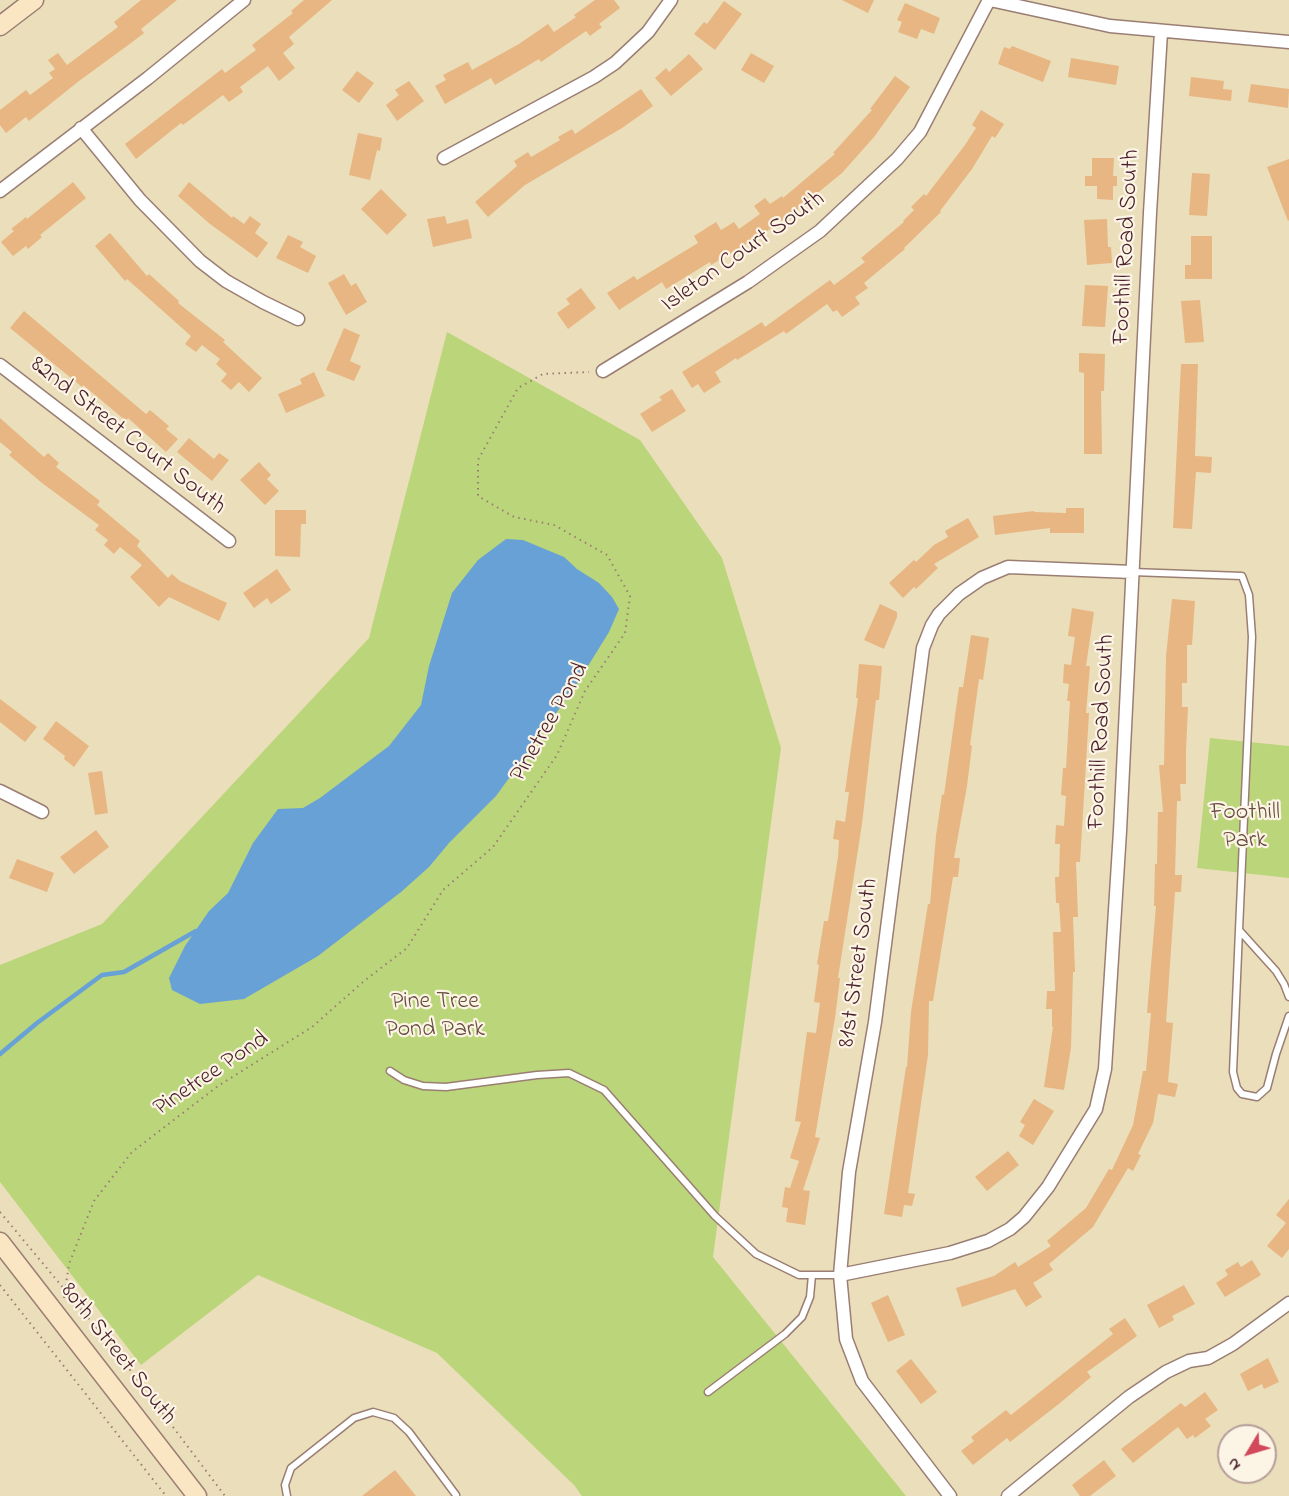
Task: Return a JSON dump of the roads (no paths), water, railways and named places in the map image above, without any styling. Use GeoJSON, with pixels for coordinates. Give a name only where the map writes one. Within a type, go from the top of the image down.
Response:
{"type":"FeatureCollection","features":[{"type":"Feature","properties":{"kind":"main road"},"geometry":{"type":"LineString","coordinates":[[0,26],[34,0]]}},
{"type":"Feature","properties":{"kind":"main road","name":"80th Street South"},"geometry":{"type":"LineString","coordinates":[[0,1242],[197,1496]]}},
{"type":"Feature","properties":{"kind":"street"},"geometry":{"type":"LineString","coordinates":[[0,191],[148,78],[244,0]]}},
{"type":"Feature","properties":{"kind":"street"},"geometry":{"type":"LineString","coordinates":[[444,159],[594,77],[615,63],[648,32],[671,0]]}},
{"type":"Feature","properties":{"kind":"street"},"geometry":{"type":"LineString","coordinates":[[989,0],[1110,26],[1289,42]]}},
{"type":"Feature","properties":{"kind":"street","name":"Isleton Court South"},"geometry":{"type":"LineString","coordinates":[[603,372],[748,282],[820,231],[897,159],[920,132],[989,0]]}},
{"type":"Feature","properties":{"kind":"street","name":"Foothill Road South"},"geometry":{"type":"LineString","coordinates":[[840,1275],[950,1253],[988,1241],[1010,1229],[1048,1187],[1096,1109],[1105,1069],[1120,831],[1161,32]]}},
{"type":"Feature","properties":{"kind":"street"},"geometry":{"type":"LineString","coordinates":[[81,128],[140,200],[200,261],[226,281],[298,319]]}},
{"type":"Feature","properties":{"kind":"street","name":"82nd Street Court South"},"geometry":{"type":"LineString","coordinates":[[0,365],[229,541]]}},
{"type":"Feature","properties":{"kind":"street","name":"81st Street South"},"geometry":{"type":"LineString","coordinates":[[950,1496],[862,1381],[846,1339],[840,1275],[849,1172],[875,1022],[923,648],[939,614],[959,594],[982,578],[1008,567],[1132,572]]}},
{"type":"Feature","properties":{"kind":"street"},"geometry":{"type":"LineString","coordinates":[[0,791],[42,812]]}},
{"type":"Feature","properties":{"kind":"street"},"geometry":{"type":"LineString","coordinates":[[1008,1496],[1129,1397],[1157,1378],[1189,1361],[1208,1358],[1233,1344],[1289,1303]]}},
{"type":"Feature","properties":{"kind":"lane"},"geometry":{"type":"LineString","coordinates":[[1132,572],[1242,576],[1249,595],[1252,637],[1233,1072],[1237,1088],[1242,1094],[1257,1096],[1267,1088],[1289,1017]]}},
{"type":"Feature","properties":{"kind":"lane"},"geometry":{"type":"LineString","coordinates":[[1239,930],[1276,970],[1289,997]]}},
{"type":"Feature","properties":{"kind":"lane"},"geometry":{"type":"LineString","coordinates":[[390,1071],[404,1080],[423,1086],[446,1087],[569,1073],[604,1090],[715,1216],[756,1254],[799,1275],[840,1275]]}},
{"type":"Feature","properties":{"kind":"lane"},"geometry":{"type":"LineString","coordinates":[[708,1392],[785,1334],[802,1317],[810,1297],[812,1275]]}},
{"type":"Feature","properties":{"kind":"lane"},"geometry":{"type":"LineString","coordinates":[[287,1496],[285,1485],[291,1468],[354,1418],[373,1413],[394,1418],[409,1432],[456,1495]]}},
{"type":"Feature","properties":{"kind":"water"},"geometry":{"type":"Polygon","coordinates":[[[506,539],[523,540],[564,557],[577,569],[599,583],[619,609],[609,632],[575,687],[496,796],[449,843],[429,867],[401,892],[318,956],[244,999],[200,1004],[172,990],[169,978],[185,946],[209,911],[228,893],[253,843],[278,809],[303,808],[320,798],[389,746],[421,705],[429,666],[452,593],[478,560],[506,539]]]}},
{"type":"Feature","properties":{"kind":"waterway"},"geometry":{"type":"LineString","coordinates":[[0,1054],[37,1023],[102,975],[124,972],[196,931]]}},
{"type":"Feature","properties":{"kind":"park label","name":"Foothill Park"},"geometry":{"type":"Point","coordinates":[1245,828]}},
{"type":"Feature","properties":{"kind":"park label","name":"Pine Tree Pond Park"},"geometry":{"type":"Point","coordinates":[435,1017]}}]}
